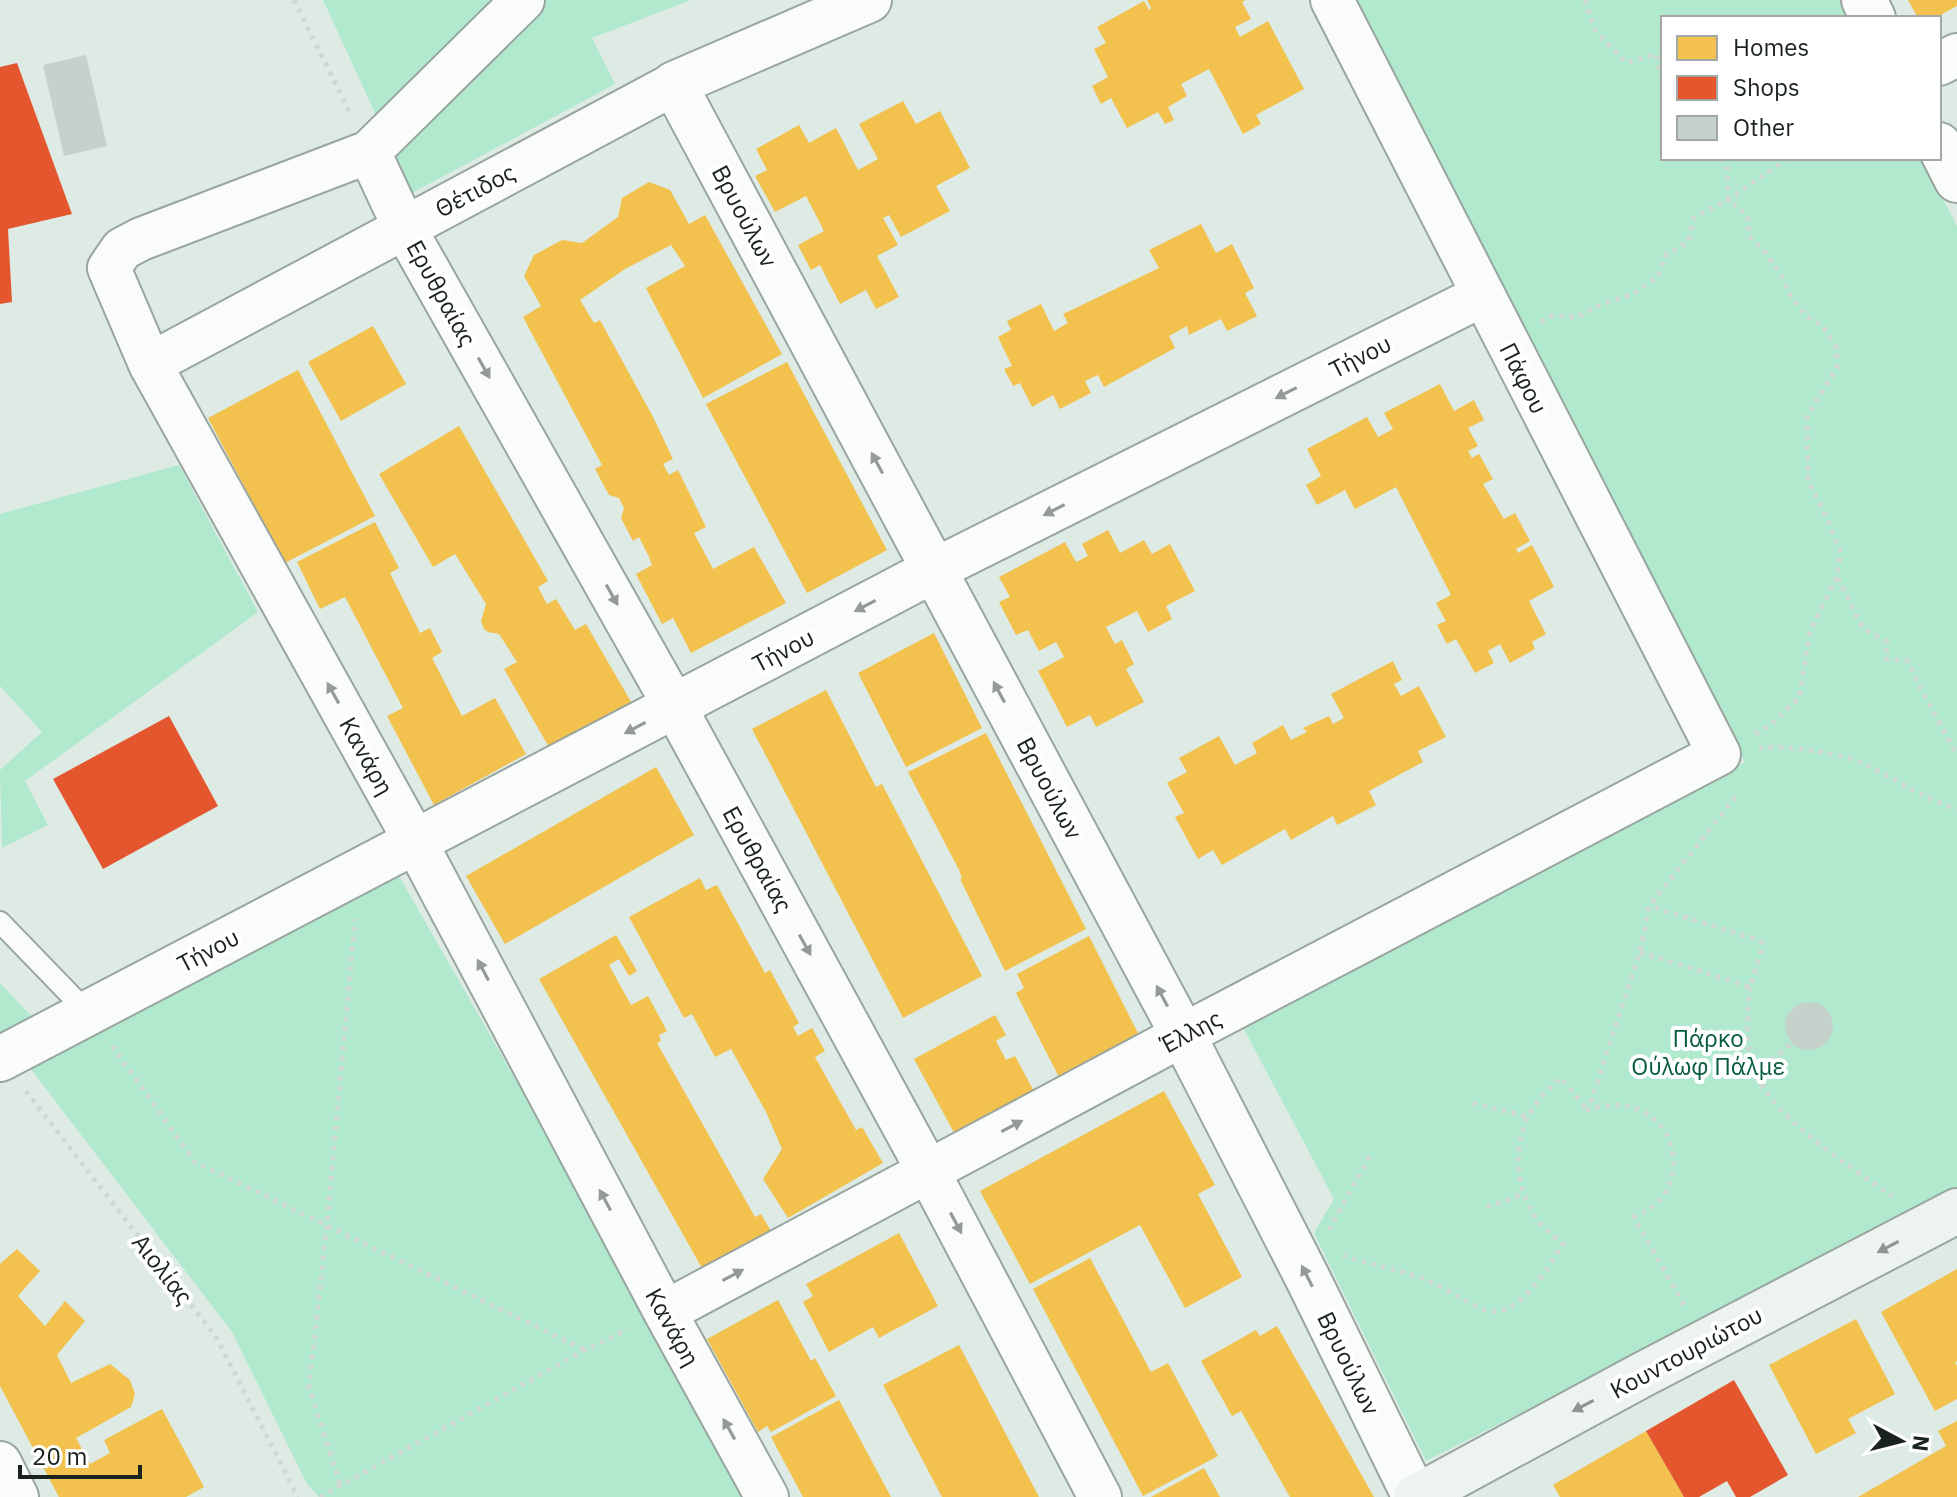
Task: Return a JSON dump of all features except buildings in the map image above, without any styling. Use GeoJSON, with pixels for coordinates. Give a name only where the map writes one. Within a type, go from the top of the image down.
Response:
{"type":"FeatureCollection","features":[{"type":"Feature","properties":{"kind":"main road","name":"Κουντουριώτου"},"geometry":{"type":"LineString","coordinates":[[1416,1497],[1943,1218]]}},
{"type":"Feature","properties":{"kind":"street"},"geometry":{"type":"LineString","coordinates":[[369,152],[523,0]]}},
{"type":"Feature","properties":{"kind":"street"},"geometry":{"type":"LineString","coordinates":[[674,84],[869,0]]}},
{"type":"Feature","properties":{"kind":"street","name":"Πάφου"},"geometry":{"type":"LineString","coordinates":[[1332,0],[1481,296],[1719,754]]}},
{"type":"Feature","properties":{"kind":"street","name":"Θέτιδος"},"geometry":{"type":"LineString","coordinates":[[150,364],[674,84]]}},
{"type":"Feature","properties":{"kind":"street","name":"Βρυούλων"},"geometry":{"type":"LineString","coordinates":[[674,84],[1183,1035],[1416,1497]]}},
{"type":"Feature","properties":{"kind":"street"},"geometry":{"type":"LineString","coordinates":[[1941,149],[1957,180]]}},
{"type":"Feature","properties":{"kind":"street","name":"Ερυθραίας"},"geometry":{"type":"LineString","coordinates":[[369,152],[404,227],[675,707],[928,1171],[1100,1497]]}},
{"type":"Feature","properties":{"kind":"street","name":"Κανάρη"},"geometry":{"type":"LineString","coordinates":[[369,152],[141,239],[122,249],[109,268],[150,364],[416,843],[767,1497]]}},
{"type":"Feature","properties":{"kind":"street","name":"Τήνου"},"geometry":{"type":"LineString","coordinates":[[0,1059],[934,570],[1481,296]]}},
{"type":"Feature","properties":{"kind":"street","name":"Έλλης"},"geometry":{"type":"LineString","coordinates":[[665,1312],[1183,1035],[1719,754]]}},
{"type":"Feature","properties":{"kind":"street"},"geometry":{"type":"LineString","coordinates":[[0,1463],[17,1497]]}},
{"type":"Feature","properties":{"kind":"lane"},"geometry":{"type":"LineString","coordinates":[[0,922],[88,1013]]}},
{"type":"Feature","properties":{"kind":"path"},"geometry":{"type":"LineString","coordinates":[[294,0],[369,152]]}},
{"type":"Feature","properties":{"kind":"path"},"geometry":{"type":"LineString","coordinates":[[1585,0],[1594,29],[1626,63],[1656,54],[1661,76]]}},
{"type":"Feature","properties":{"kind":"path"},"geometry":{"type":"LineString","coordinates":[[1719,754],[1770,725],[1799,698],[1810,631],[1837,577],[1841,553],[1808,481],[1807,416],[1837,368],[1836,347],[1823,326],[1806,316],[1789,293],[1782,276],[1749,236],[1748,216],[1728,200],[1727,168],[1722,160]]}},
{"type":"Feature","properties":{"kind":"path"},"geometry":{"type":"LineString","coordinates":[[1481,296],[1532,326],[1552,316],[1577,317],[1602,304],[1633,294],[1658,277],[1666,255],[1688,242],[1694,217],[1728,200],[1785,160]]}},
{"type":"Feature","properties":{"kind":"path"},"geometry":{"type":"LineString","coordinates":[[1837,577],[1863,628],[1887,642],[1886,659],[1908,661],[1919,688],[1957,756]]}},
{"type":"Feature","properties":{"kind":"path"},"geometry":{"type":"LineString","coordinates":[[1719,754],[1779,745],[1860,762],[1929,801],[1957,809]]}},
{"type":"Feature","properties":{"kind":"path"},"geometry":{"type":"LineString","coordinates":[[1588,1110],[1640,952],[1649,906],[1742,789]]}},
{"type":"Feature","properties":{"kind":"path"},"geometry":{"type":"LineString","coordinates":[[340,1484],[309,1387],[359,870]]}},
{"type":"Feature","properties":{"kind":"path"},"geometry":{"type":"LineString","coordinates":[[1649,906],[1761,942],[1750,987],[1748,1033],[1751,1063],[1770,1100],[1801,1129],[1943,1218]]}},
{"type":"Feature","properties":{"kind":"path"},"geometry":{"type":"LineString","coordinates":[[1640,952],[1750,987]]}},
{"type":"Feature","properties":{"kind":"path"},"geometry":{"type":"LineString","coordinates":[[88,1013],[195,1162],[585,1350]]}},
{"type":"Feature","properties":{"kind":"path"},"geometry":{"type":"LineString","coordinates":[[1757,1074],[1791,1043]]}},
{"type":"Feature","properties":{"kind":"path","name":"Αιολίας"},"geometry":{"type":"LineString","coordinates":[[0,1059],[216,1337],[298,1497]]}},
{"type":"Feature","properties":{"kind":"path"},"geometry":{"type":"LineString","coordinates":[[1333,1251],[1425,1280],[1484,1310],[1499,1312],[1517,1302],[1540,1282],[1563,1244],[1539,1222],[1524,1194],[1517,1162],[1529,1117],[1537,1101],[1561,1078],[1588,1110]]}},
{"type":"Feature","properties":{"kind":"path"},"geometry":{"type":"LineString","coordinates":[[1473,1103],[1529,1117]]}},
{"type":"Feature","properties":{"kind":"path"},"geometry":{"type":"LineString","coordinates":[[1588,1110],[1607,1103],[1627,1104],[1645,1111],[1660,1124],[1670,1142],[1674,1162],[1671,1181],[1661,1199],[1646,1213],[1634,1217],[1704,1343]]}},
{"type":"Feature","properties":{"kind":"path"},"geometry":{"type":"LineString","coordinates":[[1328,1233],[1372,1152]]}},
{"type":"Feature","properties":{"kind":"path"},"geometry":{"type":"LineString","coordinates":[[1487,1207],[1524,1194]]}},
{"type":"Feature","properties":{"kind":"path"},"geometry":{"type":"LineString","coordinates":[[320,1497],[585,1350],[665,1312]]}},
{"type":"Feature","properties":{"kind":"green space"},"geometry":{"type":"Polygon","coordinates":[[[323,0],[691,0],[592,38],[615,84],[412,193],[323,0]]]}},
{"type":"Feature","properties":{"kind":"green space","name":"Πάρκο Ούλωφ Πάλμε"},"geometry":{"type":"Polygon","coordinates":[[[1352,0],[1839,0],[1847,16],[1661,16],[1661,160],[1922,160],[1957,226],[1957,1192],[1426,1461],[1314,1233],[1334,1199],[1244,1029],[1745,762],[1352,0]]]}},
{"type":"Feature","properties":{"kind":"green space"},"geometry":{"type":"Polygon","coordinates":[[[179,465],[258,612],[25,781],[48,825],[2,848],[0,770],[42,732],[0,686],[0,514],[179,465]]]}},
{"type":"Feature","properties":{"kind":"green space"},"geometry":{"type":"Polygon","coordinates":[[[399,876],[754,1497],[319,1497],[307,1484],[232,1332],[27,1064],[399,876]]]}},
{"type":"Feature","properties":{"kind":"green space"},"geometry":{"type":"Polygon","coordinates":[[[0,983],[34,1019],[0,1036],[0,983]]]}}]}
